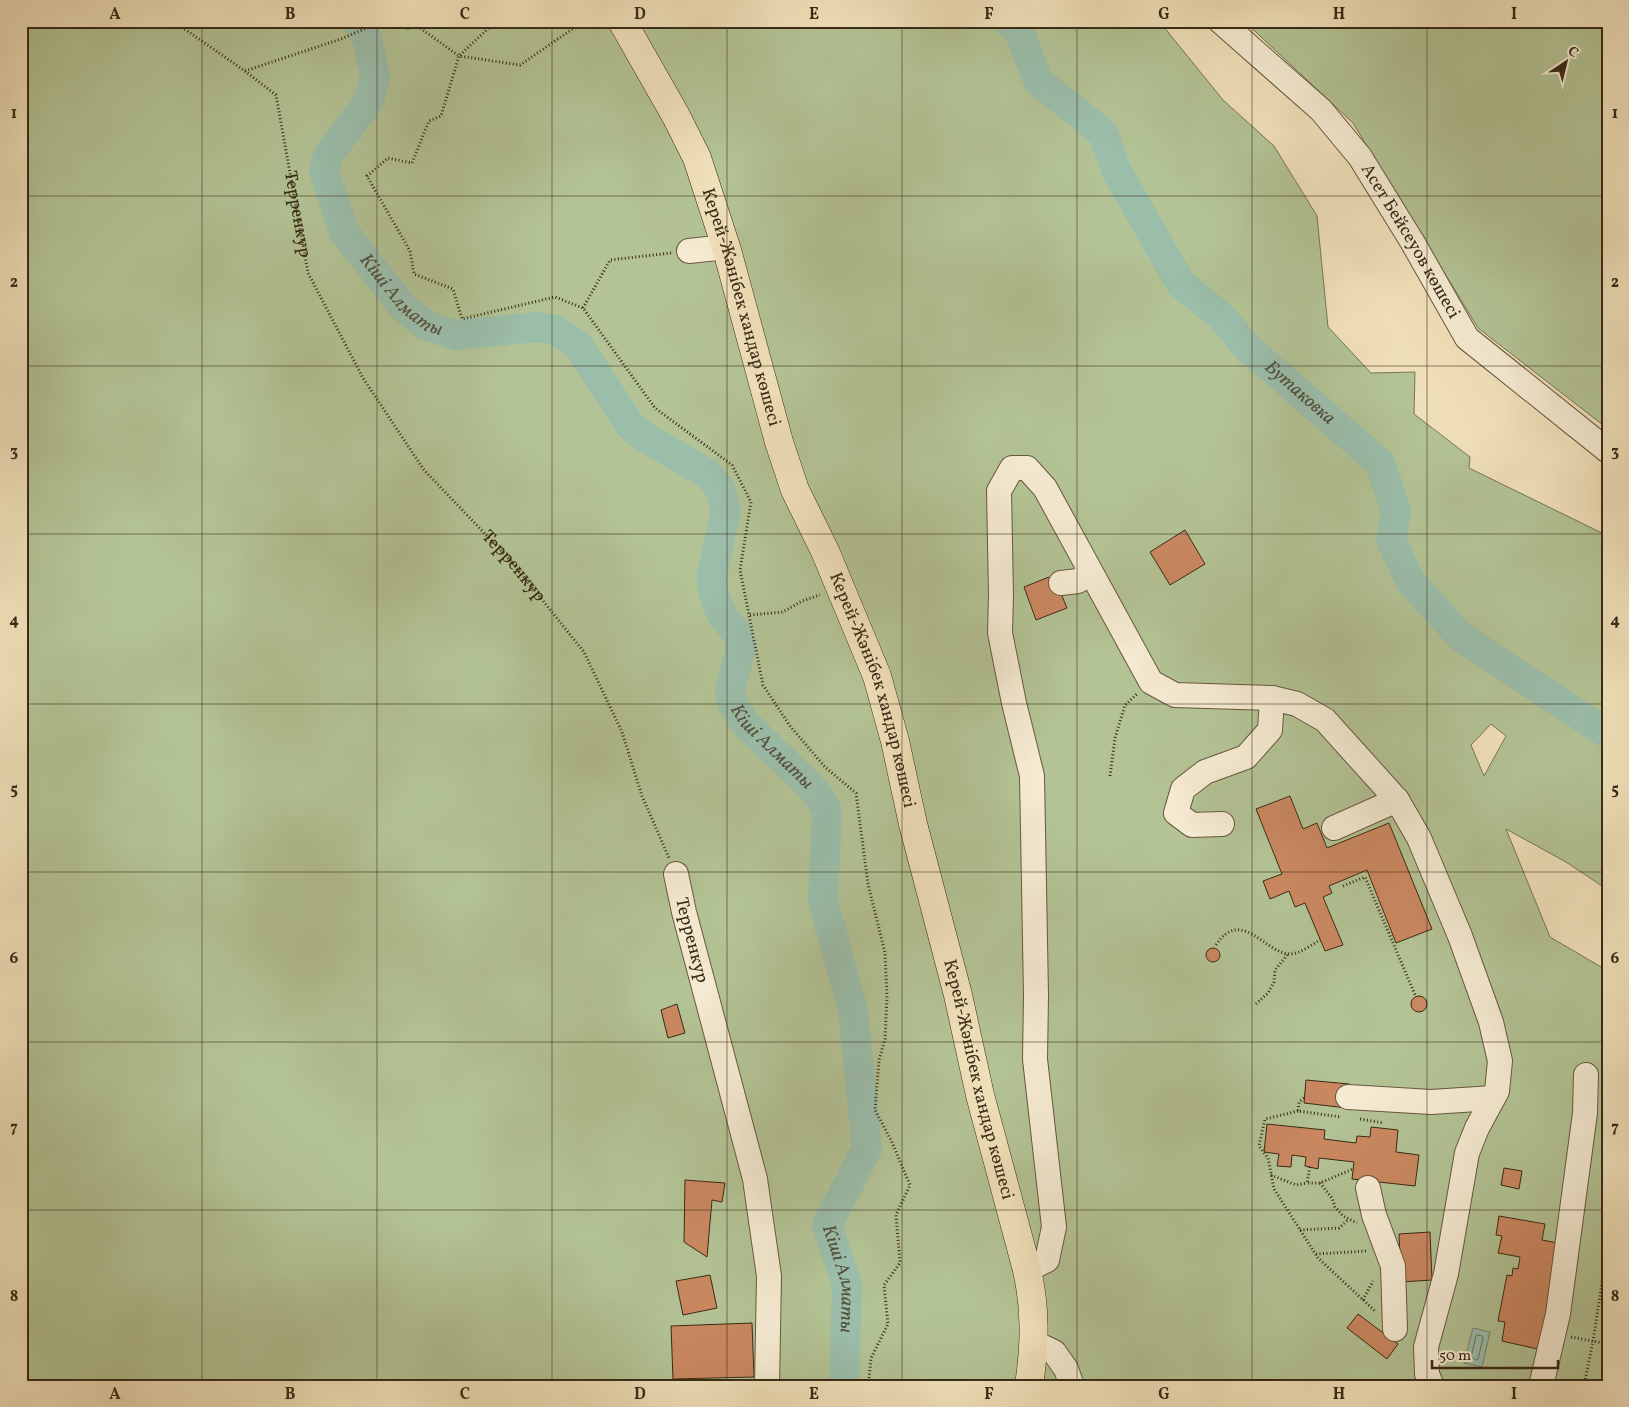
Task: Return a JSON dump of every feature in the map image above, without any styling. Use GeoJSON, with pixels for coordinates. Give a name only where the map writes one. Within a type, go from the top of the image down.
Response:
{"type":"FeatureCollection","features":[{"type":"Feature","properties":{"kind":"main road","name":"Керей-Жәнібек хандар көшесі"},"geometry":{"type":"LineString","coordinates":[[622,21],[676,116],[697,158],[726,247],[779,442],[790,474],[841,588],[877,676],[892,731],[913,824],[958,995],[980,1095],[1027,1270],[1032,1294],[1035,1343],[1029,1386]]}},
{"type":"Feature","properties":{"kind":"street","name":"Асет Бейсеуов көшесі"},"geometry":{"type":"LineString","coordinates":[[1220,21],[1321,110],[1360,157],[1413,243],[1467,338],[1608,451]]}},
{"type":"Feature","properties":{"kind":"street"},"geometry":{"type":"LineString","coordinates":[[689,251],[726,247]]}},
{"type":"Feature","properties":{"kind":"street"},"geometry":{"type":"LineString","coordinates":[[1027,1270],[1046,1260],[1054,1227],[1035,1059],[1036,996],[1032,776],[1000,633],[999,491],[1012,468],[1027,468],[1045,488],[1151,682],[1175,696],[1272,698],[1297,704],[1325,720],[1397,800],[1418,838],[1460,936],[1492,1022],[1500,1061],[1497,1091],[1476,1128],[1467,1153],[1446,1274],[1426,1347],[1427,1374],[1432,1386]]}},
{"type":"Feature","properties":{"kind":"street"},"geometry":{"type":"LineString","coordinates":[[1061,583],[1078,581],[1090,573]]}},
{"type":"Feature","properties":{"kind":"street"},"geometry":{"type":"LineString","coordinates":[[1222,824],[1192,826],[1176,813],[1184,789],[1205,772],[1246,757],[1270,730],[1272,698]]}},
{"type":"Feature","properties":{"kind":"street"},"geometry":{"type":"LineString","coordinates":[[1334,828],[1397,800]]}},
{"type":"Feature","properties":{"kind":"street","name":"Терренкур"},"geometry":{"type":"LineString","coordinates":[[676,874],[684,912],[755,1179],[770,1276],[767,1386]]}},
{"type":"Feature","properties":{"kind":"street"},"geometry":{"type":"LineString","coordinates":[[1541,1386],[1558,1314],[1585,1112],[1586,1075]]}},
{"type":"Feature","properties":{"kind":"street"},"geometry":{"type":"LineString","coordinates":[[1349,1111],[1431,1102],[1493,1098]]}},
{"type":"Feature","properties":{"kind":"street"},"geometry":{"type":"LineString","coordinates":[[1368,1188],[1374,1215],[1393,1266],[1395,1329]]}},
{"type":"Feature","properties":{"kind":"street"},"geometry":{"type":"LineString","coordinates":[[1035,1343],[1054,1352],[1066,1369],[1072,1386]]}},
{"type":"Feature","properties":{"kind":"path","name":"Терренкур"},"geometry":{"type":"LineString","coordinates":[[173,21],[276,95],[308,273],[363,378],[424,470],[511,561],[584,652],[622,732],[642,796],[676,874]]}},
{"type":"Feature","properties":{"kind":"path"},"geometry":{"type":"LineString","coordinates":[[245,71],[341,39],[383,21]]}},
{"type":"Feature","properties":{"kind":"path"},"geometry":{"type":"LineString","coordinates":[[400,21],[408,28],[416,25],[459,56],[520,66],[584,21]]}},
{"type":"Feature","properties":{"kind":"path"},"geometry":{"type":"LineString","coordinates":[[496,21],[459,56],[442,116],[428,121],[412,163],[388,158],[367,176],[410,251],[414,274],[453,289],[462,319],[555,297],[583,308],[655,408],[732,465],[751,502],[740,570],[763,685],[790,726],[825,766],[856,793],[868,884],[885,953],[887,996],[885,1039],[879,1060],[875,1110],[892,1140],[910,1185],[896,1215],[900,1263],[884,1285],[888,1324],[871,1358],[867,1386]]}},
{"type":"Feature","properties":{"kind":"path"},"geometry":{"type":"LineString","coordinates":[[583,308],[610,260],[689,251]]}},
{"type":"Feature","properties":{"kind":"path"},"geometry":{"type":"LineString","coordinates":[[750,614],[783,612],[802,601],[841,588]]}},
{"type":"Feature","properties":{"kind":"path"},"geometry":{"type":"LineString","coordinates":[[1110,776],[1115,738],[1125,705],[1151,682]]}},
{"type":"Feature","properties":{"kind":"path"},"geometry":{"type":"LineString","coordinates":[[1342,886],[1365,877],[1416,997]]}},
{"type":"Feature","properties":{"kind":"path"},"geometry":{"type":"LineString","coordinates":[[1216,945],[1221,937],[1233,931],[1246,930],[1277,950],[1288,954],[1296,953],[1320,940]]}},
{"type":"Feature","properties":{"kind":"path"},"geometry":{"type":"LineString","coordinates":[[1256,1004],[1268,993],[1274,982],[1276,970],[1288,954]]}},
{"type":"Feature","properties":{"kind":"path"},"geometry":{"type":"LineString","coordinates":[[1298,1111],[1299,1102],[1304,1098]]}},
{"type":"Feature","properties":{"kind":"path"},"geometry":{"type":"LineString","coordinates":[[1384,1123],[1349,1111],[1298,1111],[1265,1119],[1259,1146],[1268,1158],[1274,1189],[1318,1258],[1395,1329]]}},
{"type":"Feature","properties":{"kind":"path"},"geometry":{"type":"LineString","coordinates":[[1307,1183],[1310,1167]]}},
{"type":"Feature","properties":{"kind":"path"},"geometry":{"type":"LineString","coordinates":[[1271,1175],[1296,1185],[1320,1183],[1353,1168]]}},
{"type":"Feature","properties":{"kind":"path"},"geometry":{"type":"LineString","coordinates":[[1320,1183],[1343,1216],[1357,1223],[1374,1215]]}},
{"type":"Feature","properties":{"kind":"path"},"geometry":{"type":"LineString","coordinates":[[1300,1230],[1339,1228],[1349,1219]]}},
{"type":"Feature","properties":{"kind":"path"},"geometry":{"type":"LineString","coordinates":[[1584,1386],[1608,1244]]}},
{"type":"Feature","properties":{"kind":"path"},"geometry":{"type":"LineString","coordinates":[[1316,1254],[1387,1250]]}},
{"type":"Feature","properties":{"kind":"path"},"geometry":{"type":"LineString","coordinates":[[1554,1334],[1608,1344]]}},
{"type":"Feature","properties":{"kind":"shaded area"},"geometry":{"type":"Polygon","coordinates":[[[21,21],[1159,21],[1223,100],[1274,146],[1317,216],[1328,327],[1371,373],[1415,372],[1414,414],[1470,457],[1469,468],[1608,536],[1608,890],[1566,862],[1506,829],[1550,937],[1608,971],[1608,1386],[21,1386],[21,21]],[[1491,724],[1471,745],[1484,776],[1506,736],[1491,724]]]}},
{"type":"Feature","properties":{"kind":"shaded area"},"geometry":{"type":"Polygon","coordinates":[[[1244,21],[1608,21],[1608,429],[1478,328],[1353,123],[1244,21]]]}},
{"type":"Feature","properties":{"kind":"water"},"geometry":{"type":"Polygon","coordinates":[[[1473,1328],[1490,1332],[1482,1367],[1464,1363],[1473,1328]]]}},
{"type":"Feature","properties":{"kind":"building"},"geometry":{"type":"Polygon","coordinates":[[[1185,530],[1205,564],[1170,585],[1150,552],[1185,530]]]}},
{"type":"Feature","properties":{"kind":"building"},"geometry":{"type":"Polygon","coordinates":[[[1049,577],[1052,586],[1057,584],[1067,608],[1036,620],[1024,587],[1049,577]]]}},
{"type":"Feature","properties":{"kind":"building"},"geometry":{"type":"Polygon","coordinates":[[[1290,796],[1303,829],[1317,823],[1327,848],[1389,823],[1432,929],[1396,943],[1367,870],[1329,886],[1332,893],[1323,897],[1343,945],[1325,951],[1305,903],[1295,907],[1289,891],[1270,899],[1263,881],[1282,874],[1256,809],[1290,796]]]}},
{"type":"Feature","properties":{"kind":"building"},"geometry":{"type":"Polygon","coordinates":[[[1210,948],[1216,948],[1220,955],[1216,962],[1210,962],[1206,958],[1206,952],[1210,948]]]}},
{"type":"Feature","properties":{"kind":"building"},"geometry":{"type":"Polygon","coordinates":[[[1419,996],[1427,1004],[1419,1012],[1411,1004],[1419,996]]]}},
{"type":"Feature","properties":{"kind":"building"},"geometry":{"type":"Polygon","coordinates":[[[677,1004],[685,1033],[668,1038],[661,1010],[677,1004]]]}},
{"type":"Feature","properties":{"kind":"building"},"geometry":{"type":"Polygon","coordinates":[[[1306,1080],[1349,1084],[1347,1108],[1304,1103],[1306,1080]]]}},
{"type":"Feature","properties":{"kind":"building"},"geometry":{"type":"Polygon","coordinates":[[[1267,1124],[1325,1130],[1324,1139],[1356,1143],[1357,1136],[1370,1137],[1371,1127],[1398,1130],[1396,1152],[1419,1155],[1415,1186],[1352,1179],[1354,1162],[1319,1158],[1318,1169],[1305,1166],[1306,1157],[1292,1155],[1291,1167],[1277,1166],[1279,1154],[1264,1152],[1267,1124]]]}},
{"type":"Feature","properties":{"kind":"building"},"geometry":{"type":"Polygon","coordinates":[[[1504,1168],[1522,1171],[1519,1189],[1501,1185],[1504,1168]]]}},
{"type":"Feature","properties":{"kind":"building"},"geometry":{"type":"Polygon","coordinates":[[[685,1180],[725,1183],[722,1202],[712,1200],[707,1257],[684,1242],[685,1180]]]}},
{"type":"Feature","properties":{"kind":"building"},"geometry":{"type":"Polygon","coordinates":[[[1499,1216],[1545,1224],[1542,1240],[1563,1244],[1542,1350],[1502,1341],[1505,1322],[1498,1321],[1507,1275],[1512,1276],[1513,1268],[1518,1269],[1520,1257],[1498,1253],[1502,1236],[1496,1235],[1499,1216]]]}},
{"type":"Feature","properties":{"kind":"building"},"geometry":{"type":"Polygon","coordinates":[[[1430,1232],[1432,1280],[1401,1282],[1399,1234],[1430,1232]]]}},
{"type":"Feature","properties":{"kind":"building"},"geometry":{"type":"Polygon","coordinates":[[[710,1275],[717,1308],[683,1315],[676,1281],[710,1275]]]}},
{"type":"Feature","properties":{"kind":"building"},"geometry":{"type":"Polygon","coordinates":[[[1358,1314],[1398,1344],[1387,1359],[1347,1328],[1358,1314]]]}},
{"type":"Feature","properties":{"kind":"building"},"geometry":{"type":"Polygon","coordinates":[[[752,1323],[754,1377],[673,1379],[671,1326],[752,1323]]]}},
{"type":"Feature","properties":{"kind":"waterway","name":"Кіші Алматы"},"geometry":{"type":"LineString","coordinates":[[357,21],[368,41],[375,78],[371,95],[363,109],[328,155],[324,171],[344,232],[403,307],[427,326],[456,335],[536,327],[555,330],[578,345],[630,425],[643,436],[708,474],[721,490],[726,511],[712,574],[713,593],[722,615],[737,633],[741,647],[730,690],[732,702],[745,723],[816,792],[827,811],[823,900],[853,1011],[867,1148],[827,1225],[847,1285],[844,1386]]}},
{"type":"Feature","properties":{"kind":"waterway","name":"Бутаковка"},"geometry":{"type":"LineString","coordinates":[[1007,21],[1015,25],[1038,81],[1103,133],[1116,170],[1181,284],[1221,316],[1247,347],[1380,463],[1396,511],[1391,541],[1411,582],[1461,637],[1608,734]]}}]}
